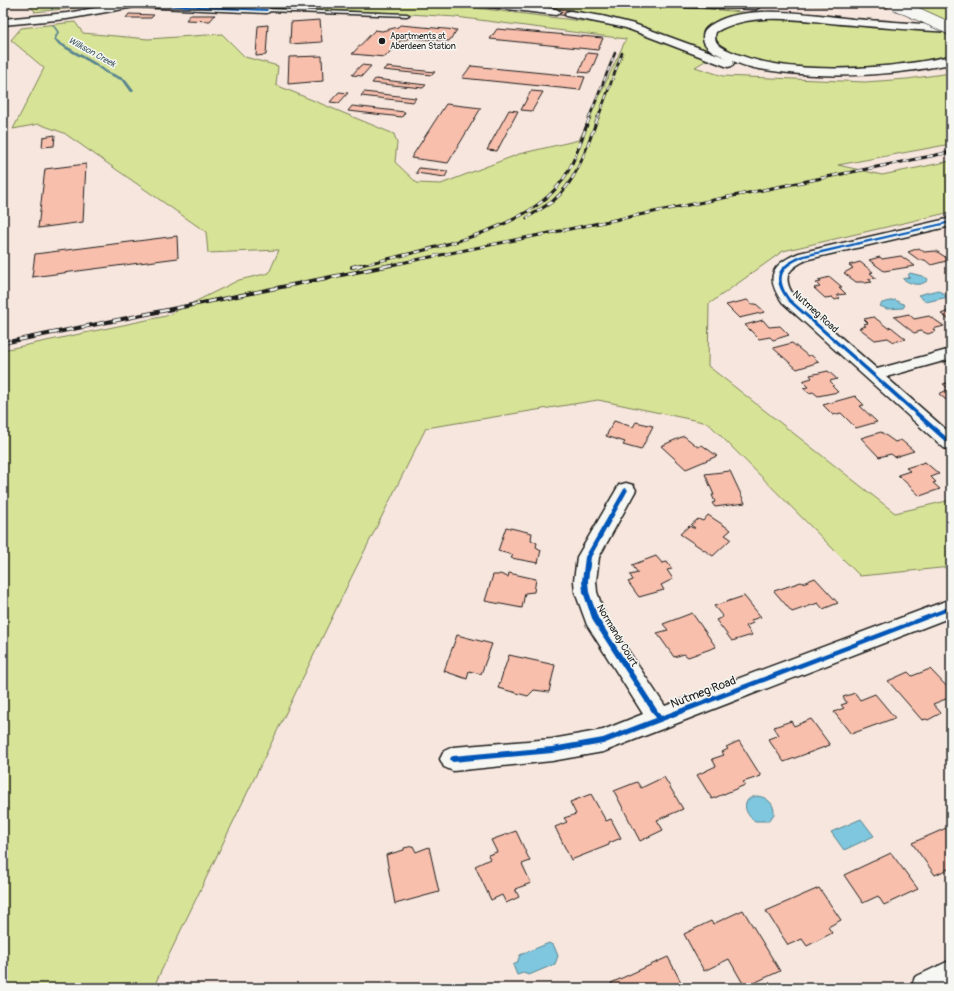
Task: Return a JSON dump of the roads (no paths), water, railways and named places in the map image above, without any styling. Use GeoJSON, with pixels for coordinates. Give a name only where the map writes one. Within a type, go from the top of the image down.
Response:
{"type":"FeatureCollection","features":[{"type":"Feature","properties":{"kind":"main road"},"geometry":{"type":"LineString","coordinates":[[3,22],[67,16],[139,3]]}},
{"type":"Feature","properties":{"kind":"main road"},"geometry":{"type":"LineString","coordinates":[[482,3],[556,12]]}},
{"type":"Feature","properties":{"kind":"main road"},"geometry":{"type":"LineString","coordinates":[[662,3],[833,9]]}},
{"type":"Feature","properties":{"kind":"main road"},"geometry":{"type":"LineString","coordinates":[[731,5],[782,11],[951,23]]}},
{"type":"Feature","properties":{"kind":"main road"},"geometry":{"type":"LineString","coordinates":[[893,6],[943,13]]}},
{"type":"Feature","properties":{"kind":"main road"},"geometry":{"type":"LineString","coordinates":[[893,6],[951,29]]}},
{"type":"Feature","properties":{"kind":"main road"},"geometry":{"type":"LineString","coordinates":[[570,14],[621,23],[715,59],[773,72],[812,76],[851,77],[907,73],[951,67]]}},
{"type":"Feature","properties":{"kind":"main road"},"geometry":{"type":"LineString","coordinates":[[951,29],[795,17],[761,16],[721,23],[711,30],[708,37],[716,49],[729,56],[756,64],[792,70],[836,72],[876,70],[914,67],[951,60]]}},
{"type":"Feature","properties":{"kind":"street"},"geometry":{"type":"LineString","coordinates":[[139,3],[267,10]]}},
{"type":"Feature","properties":{"kind":"street","name":"Nutmeg Road"},"geometry":{"type":"LineString","coordinates":[[951,222],[804,256],[788,264],[782,270],[779,278],[780,287],[785,295],[951,444]]}},
{"type":"Feature","properties":{"kind":"street"},"geometry":{"type":"LineString","coordinates":[[874,376],[951,354]]}},
{"type":"Feature","properties":{"kind":"street","name":"Normandy Court"},"geometry":{"type":"LineString","coordinates":[[626,490],[588,557],[585,581],[586,592],[596,619],[660,719]]}},
{"type":"Feature","properties":{"kind":"street","name":"Nutmeg Road"},"geometry":{"type":"LineString","coordinates":[[453,759],[552,750],[603,741],[951,608]]}},
{"type":"Feature","properties":{"kind":"street"},"geometry":{"type":"LineString","coordinates":[[926,988],[951,975]]}},
{"type":"Feature","properties":{"kind":"lane"},"geometry":{"type":"LineString","coordinates":[[267,10],[405,17]]}},
{"type":"Feature","properties":{"kind":"water"},"geometry":{"type":"Polygon","coordinates":[[[910,273],[928,279],[924,283],[918,284],[903,279],[910,277],[908,275],[910,273]]]}},
{"type":"Feature","properties":{"kind":"water"},"geometry":{"type":"Polygon","coordinates":[[[938,290],[948,297],[926,302],[918,295],[938,290]]]}},
{"type":"Feature","properties":{"kind":"water"},"geometry":{"type":"Polygon","coordinates":[[[895,300],[905,305],[903,308],[887,309],[880,306],[882,303],[895,300]]]}},
{"type":"Feature","properties":{"kind":"water"},"geometry":{"type":"Polygon","coordinates":[[[757,796],[767,799],[772,804],[774,814],[769,821],[755,821],[746,811],[746,803],[748,800],[757,796]]]}},
{"type":"Feature","properties":{"kind":"water"},"geometry":{"type":"Polygon","coordinates":[[[861,819],[874,836],[844,850],[831,832],[861,819]]]}},
{"type":"Feature","properties":{"kind":"water"},"geometry":{"type":"Polygon","coordinates":[[[549,943],[554,946],[558,956],[555,964],[529,975],[523,973],[517,975],[513,965],[517,963],[520,955],[549,943]]]}},
{"type":"Feature","properties":{"kind":"waterway","name":"Wilkson Creek"},"geometry":{"type":"LineString","coordinates":[[52,3],[52,9]]}},
{"type":"Feature","properties":{"kind":"waterway","name":"Wilkson Creek"},"geometry":{"type":"LineString","coordinates":[[53,26],[58,32],[55,39],[60,44],[106,72],[124,80],[132,91]]}},
{"type":"Feature","properties":{"kind":"railway"},"geometry":{"type":"LineString","coordinates":[[589,118],[615,53]]}},
{"type":"Feature","properties":{"kind":"railway"},"geometry":{"type":"LineString","coordinates":[[598,118],[622,53]]}},
{"type":"Feature","properties":{"kind":"railway"},"geometry":{"type":"LineString","coordinates":[[357,266],[465,239],[493,229],[518,217],[541,203],[564,178],[577,153],[590,117]]}},
{"type":"Feature","properties":{"kind":"railway"},"geometry":{"type":"LineString","coordinates":[[527,218],[553,201],[562,193],[581,162],[598,117]]}},
{"type":"Feature","properties":{"kind":"railway"},"geometry":{"type":"LineString","coordinates":[[386,266],[951,152]]}},
{"type":"Feature","properties":{"kind":"railway"},"geometry":{"type":"LineString","coordinates":[[352,267],[361,265]]}},
{"type":"Feature","properties":{"kind":"railway"},"geometry":{"type":"LineString","coordinates":[[3,343],[391,265]]}},
{"type":"Feature","properties":{"kind":"place","name":"Apartments at Aberdeen Station"},"geometry":{"type":"Point","coordinates":[382,41]}}]}
